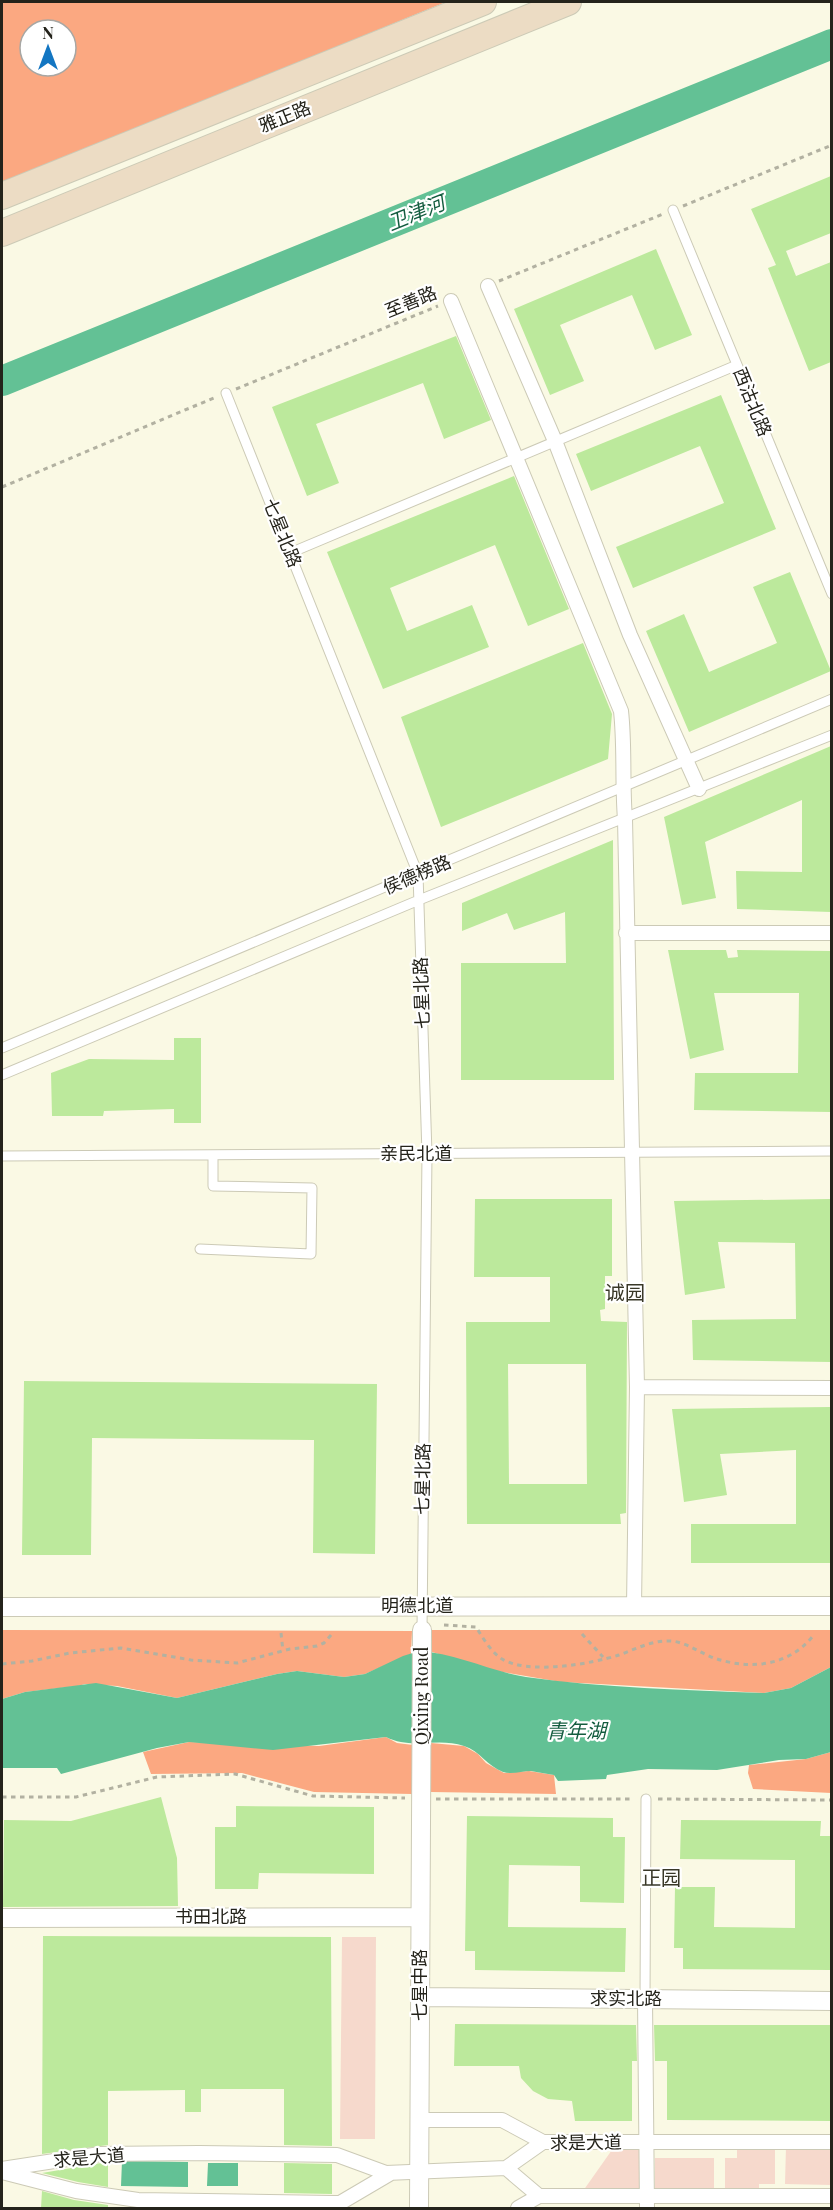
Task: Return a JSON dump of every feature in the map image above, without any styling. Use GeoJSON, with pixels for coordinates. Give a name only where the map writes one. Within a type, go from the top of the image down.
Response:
{"type":"FeatureCollection","features":[{"type":"Feature","properties":{"kind":"main road","name":"雅正路"},"geometry":{"type":"LineString","coordinates":[[2,196],[483,2]]}},
{"type":"Feature","properties":{"kind":"main road","name":"雅正路"},"geometry":{"type":"LineString","coordinates":[[2,233],[568,2]]}},
{"type":"Feature","properties":{"kind":"street"},"geometry":{"type":"LineString","coordinates":[[488,286],[555,441],[630,636],[699,789]]}},
{"type":"Feature","properties":{"kind":"street"},"geometry":{"type":"LineString","coordinates":[[451,301],[621,711],[622,789],[626,819],[626,933],[637,1387],[634,1607]]}},
{"type":"Feature","properties":{"kind":"street"},"geometry":{"type":"LineString","coordinates":[[626,933],[831,933]]}},
{"type":"Feature","properties":{"kind":"street"},"geometry":{"type":"LineString","coordinates":[[637,1387],[831,1388]]}},
{"type":"Feature","properties":{"kind":"street","name":"明德北道"},"geometry":{"type":"LineString","coordinates":[[2,1607],[421,1619],[634,1607],[831,1606]]}},
{"type":"Feature","properties":{"kind":"street","name":"Qixing Road"},"geometry":{"type":"LineString","coordinates":[[421,1619],[422,1761]]}},
{"type":"Feature","properties":{"kind":"street","name":"七星中路"},"geometry":{"type":"LineString","coordinates":[[419,2208],[422,1761]]}},
{"type":"Feature","properties":{"kind":"street","name":"书田北路"},"geometry":{"type":"LineString","coordinates":[[2,1918],[420,1917]]}},
{"type":"Feature","properties":{"kind":"street","name":"求实北路"},"geometry":{"type":"LineString","coordinates":[[420,1997],[831,2001]]}},
{"type":"Feature","properties":{"kind":"street"},"geometry":{"type":"LineString","coordinates":[[645,1999],[647,2202]]}},
{"type":"Feature","properties":{"kind":"street"},"geometry":{"type":"LineString","coordinates":[[419,2120],[502,2120],[543,2142]]}},
{"type":"Feature","properties":{"kind":"street","name":"求是大道"},"geometry":{"type":"LineString","coordinates":[[2,2170],[100,2154],[337,2154],[390,2173],[506,2168],[543,2142],[831,2142]]}},
{"type":"Feature","properties":{"kind":"street"},"geometry":{"type":"LineString","coordinates":[[506,2168],[539,2196]]}},
{"type":"Feature","properties":{"kind":"street","name":"求是大道"},"geometry":{"type":"LineString","coordinates":[[2,2170],[76,2191],[138,2200],[332,2203],[339,2203],[390,2173]]}},
{"type":"Feature","properties":{"kind":"street"},"geometry":{"type":"LineString","coordinates":[[518,2208],[539,2196],[647,2202],[831,2196]]}},
{"type":"Feature","properties":{"kind":"lane","name":"西沽北路"},"geometry":{"type":"LineString","coordinates":[[673,210],[831,594]]}},
{"type":"Feature","properties":{"kind":"lane"},"geometry":{"type":"LineString","coordinates":[[290,553],[737,365]]}},
{"type":"Feature","properties":{"kind":"lane","name":"七星北路"},"geometry":{"type":"LineString","coordinates":[[226,393],[418,874],[427,1154],[421,1619]]}},
{"type":"Feature","properties":{"kind":"lane","name":"侯德榜路"},"geometry":{"type":"LineString","coordinates":[[2,1048],[687,762],[831,699]]}},
{"type":"Feature","properties":{"kind":"lane","name":"侯德榜路"},"geometry":{"type":"LineString","coordinates":[[2,1075],[419,900],[831,735]]}},
{"type":"Feature","properties":{"kind":"lane","name":"亲民北道"},"geometry":{"type":"LineString","coordinates":[[2,1156],[831,1151]]}},
{"type":"Feature","properties":{"kind":"lane"},"geometry":{"type":"LineString","coordinates":[[200,1249],[311,1254],[312,1188],[213,1186],[213,1155]]}},
{"type":"Feature","properties":{"kind":"lane"},"geometry":{"type":"LineString","coordinates":[[645,1999],[646,1799]]}},
{"type":"Feature","properties":{"kind":"path"},"geometry":{"type":"LineString","coordinates":[[488,286],[831,145]]}},
{"type":"Feature","properties":{"kind":"path","name":"至善路"},"geometry":{"type":"LineString","coordinates":[[2,487],[451,301]]}},
{"type":"Feature","properties":{"kind":"path"},"geometry":{"type":"LineString","coordinates":[[421,1619],[476,1627],[487,1644],[502,1659],[525,1666],[567,1666],[604,1658],[657,1641],[674,1641],[713,1658],[734,1664],[762,1665],[779,1661],[808,1643],[813,1636]]}},
{"type":"Feature","properties":{"kind":"path"},"geometry":{"type":"LineString","coordinates":[[281,1633],[283,1651]]}},
{"type":"Feature","properties":{"kind":"path"},"geometry":{"type":"LineString","coordinates":[[2,1664],[32,1661],[70,1653],[121,1648],[183,1659],[230,1663],[317,1646],[324,1643],[332,1634]]}},
{"type":"Feature","properties":{"kind":"path"},"geometry":{"type":"LineString","coordinates":[[582,1634],[604,1658]]}},
{"type":"Feature","properties":{"kind":"shaded area"},"geometry":{"type":"Polygon","coordinates":[[[2,2],[446,2],[2,184],[2,2]]]}},
{"type":"Feature","properties":{"kind":"shaded area"},"geometry":{"type":"Polygon","coordinates":[[[2,1630],[412,1631],[411,1654],[365,1674],[344,1677],[297,1671],[177,1698],[117,1686],[85,1684],[25,1692],[2,1699],[2,1630]]]}},
{"type":"Feature","properties":{"kind":"shaded area"},"geometry":{"type":"Polygon","coordinates":[[[432,1630],[831,1630],[831,1667],[791,1688],[764,1693],[561,1682],[496,1671],[432,1652],[432,1630]]]}},
{"type":"Feature","properties":{"kind":"shaded area"},"geometry":{"type":"Polygon","coordinates":[[[386,1737],[397,1743],[413,1745],[412,1794],[314,1792],[242,1773],[151,1774],[143,1752],[189,1742],[319,1746],[386,1737]]]}},
{"type":"Feature","properties":{"kind":"shaded area"},"geometry":{"type":"Polygon","coordinates":[[[431,1743],[464,1746],[504,1773],[529,1771],[554,1775],[556,1794],[431,1792],[431,1743]]]}},
{"type":"Feature","properties":{"kind":"shaded area"},"geometry":{"type":"Polygon","coordinates":[[[831,1752],[831,1793],[753,1789],[748,1773],[749,1765],[806,1759],[831,1752]]]}},
{"type":"Feature","properties":{"kind":"shaded area"},"geometry":{"type":"Polygon","coordinates":[[[342,1937],[376,1937],[375,2139],[340,2139],[342,1937]]]}},
{"type":"Feature","properties":{"kind":"shaded area"},"geometry":{"type":"Polygon","coordinates":[[[737,2146],[775,2146],[775,2184],[759,2184],[759,2192],[725,2192],[725,2158],[737,2158],[737,2146]]]}},
{"type":"Feature","properties":{"kind":"shaded area"},"geometry":{"type":"Polygon","coordinates":[[[786,2146],[831,2146],[831,2185],[785,2184],[786,2146]]]}},
{"type":"Feature","properties":{"kind":"shaded area"},"geometry":{"type":"Polygon","coordinates":[[[614,2147],[639,2147],[639,2192],[583,2191],[614,2147]]]}},
{"type":"Feature","properties":{"kind":"shaded area"},"geometry":{"type":"Polygon","coordinates":[[[655,2158],[714,2158],[714,2192],[655,2190],[655,2158]]]}},
{"type":"Feature","properties":{"kind":"water","name":"青年湖"},"geometry":{"type":"Polygon","coordinates":[[[419,1651],[446,1655],[526,1677],[614,1686],[704,1691],[764,1693],[791,1688],[831,1667],[831,1752],[806,1759],[779,1760],[717,1770],[648,1769],[607,1775],[606,1779],[558,1781],[554,1775],[534,1771],[503,1772],[492,1766],[475,1751],[464,1746],[444,1743],[405,1743],[386,1737],[273,1750],[189,1742],[157,1748],[61,1774],[57,1768],[2,1768],[2,1699],[25,1692],[96,1683],[177,1698],[297,1671],[344,1677],[365,1674],[419,1651]]]}},
{"type":"Feature","properties":{"kind":"water"},"geometry":{"type":"Polygon","coordinates":[[[122,2161],[188,2162],[188,2187],[121,2186],[122,2161]]]}},
{"type":"Feature","properties":{"kind":"water"},"geometry":{"type":"Polygon","coordinates":[[[208,2163],[238,2163],[238,2186],[207,2186],[208,2163]]]}},
{"type":"Feature","properties":{"kind":"building"},"geometry":{"type":"Polygon","coordinates":[[[831,176],[831,233],[786,251],[796,276],[831,262],[831,362],[809,371],[768,268],[776,265],[751,209],[831,176]]]}},
{"type":"Feature","properties":{"kind":"building"},"geometry":{"type":"Polygon","coordinates":[[[656,249],[692,335],[655,350],[632,295],[560,325],[584,381],[550,395],[514,309],[656,249]]]}},
{"type":"Feature","properties":{"kind":"building"},"geometry":{"type":"Polygon","coordinates":[[[456,336],[491,420],[444,439],[423,383],[316,424],[339,483],[307,496],[272,407],[456,336]]]}},
{"type":"Feature","properties":{"kind":"building"},"geometry":{"type":"Polygon","coordinates":[[[721,395],[776,529],[633,588],[616,547],[724,503],[700,446],[591,491],[576,454],[721,395]]]}},
{"type":"Feature","properties":{"kind":"building"},"geometry":{"type":"Polygon","coordinates":[[[514,476],[569,609],[528,626],[495,545],[390,588],[407,631],[472,605],[489,647],[383,689],[327,552],[514,476]]]}},
{"type":"Feature","properties":{"kind":"building"},"geometry":{"type":"Polygon","coordinates":[[[790,572],[831,671],[689,732],[646,631],[684,614],[709,672],[777,643],[753,587],[790,572]]]}},
{"type":"Feature","properties":{"kind":"building"},"geometry":{"type":"Polygon","coordinates":[[[583,643],[612,714],[608,759],[441,827],[401,717],[583,643]]]}},
{"type":"Feature","properties":{"kind":"building"},"geometry":{"type":"Polygon","coordinates":[[[831,746],[831,912],[737,909],[736,871],[802,872],[802,800],[705,842],[716,898],[682,905],[664,817],[831,746]]]}},
{"type":"Feature","properties":{"kind":"building"},"geometry":{"type":"Polygon","coordinates":[[[613,840],[614,1080],[461,1080],[461,963],[566,963],[565,912],[514,930],[507,913],[462,931],[462,903],[613,840]]]}},
{"type":"Feature","properties":{"kind":"building"},"geometry":{"type":"Polygon","coordinates":[[[668,950],[726,950],[728,958],[738,957],[737,950],[831,951],[831,1112],[694,1110],[695,1073],[798,1073],[799,993],[714,993],[724,1050],[690,1059],[668,950]]]}},
{"type":"Feature","properties":{"kind":"building"},"geometry":{"type":"Polygon","coordinates":[[[174,1038],[201,1038],[201,1123],[174,1123],[174,1109],[104,1111],[103,1116],[52,1116],[51,1073],[89,1059],[174,1060],[174,1038]]]}},
{"type":"Feature","properties":{"kind":"building"},"geometry":{"type":"Polygon","coordinates":[[[475,1199],[612,1199],[612,1276],[605,1276],[605,1309],[600,1310],[601,1321],[627,1322],[626,1513],[620,1514],[621,1524],[467,1524],[466,1322],[550,1322],[550,1277],[474,1277],[475,1199]],[[508,1364],[509,1484],[587,1484],[586,1364],[508,1364]]]}},
{"type":"Feature","properties":{"kind":"building"},"geometry":{"type":"Polygon","coordinates":[[[831,1199],[831,1362],[693,1360],[692,1320],[796,1319],[795,1243],[718,1242],[725,1288],[685,1295],[674,1201],[831,1199]]]}},
{"type":"Feature","properties":{"kind":"building"},"geometry":{"type":"Polygon","coordinates":[[[24,1381],[377,1384],[375,1554],[313,1553],[314,1440],[92,1438],[91,1555],[22,1555],[24,1381]]]}},
{"type":"Feature","properties":{"kind":"building"},"geometry":{"type":"Polygon","coordinates":[[[831,1407],[831,1563],[691,1563],[691,1524],[796,1524],[796,1450],[720,1454],[727,1495],[684,1502],[672,1409],[831,1407]]]}},
{"type":"Feature","properties":{"kind":"building"},"geometry":{"type":"Polygon","coordinates":[[[161,1797],[177,1858],[178,1906],[3,1907],[4,1820],[71,1821],[161,1797]]]}},
{"type":"Feature","properties":{"kind":"building"},"geometry":{"type":"Polygon","coordinates":[[[236,1806],[374,1807],[374,1874],[259,1873],[258,1889],[215,1889],[215,1827],[236,1827],[236,1806]]]}},
{"type":"Feature","properties":{"kind":"building"},"geometry":{"type":"Polygon","coordinates":[[[467,1816],[613,1818],[613,1837],[625,1837],[624,1903],[580,1902],[580,1866],[509,1865],[508,1927],[626,1928],[625,1972],[475,1970],[475,1951],[465,1951],[467,1816]]]}},
{"type":"Feature","properties":{"kind":"building"},"geometry":{"type":"Polygon","coordinates":[[[681,1820],[821,1821],[820,1836],[831,1836],[830,1970],[683,1969],[683,1948],[674,1948],[675,1887],[715,1887],[714,1927],[795,1928],[795,1860],[680,1859],[681,1820]]]}},
{"type":"Feature","properties":{"kind":"building"},"geometry":{"type":"Polygon","coordinates":[[[43,1936],[331,1937],[332,2146],[284,2145],[284,2089],[201,2089],[201,2112],[185,2112],[185,2090],[108,2091],[108,2145],[42,2154],[43,1936]]]}},
{"type":"Feature","properties":{"kind":"building"},"geometry":{"type":"Polygon","coordinates":[[[455,2024],[636,2025],[637,2061],[632,2061],[632,2121],[575,2121],[572,2101],[548,2099],[533,2091],[521,2078],[519,2066],[454,2066],[455,2024]]]}},
{"type":"Feature","properties":{"kind":"building"},"geometry":{"type":"Polygon","coordinates":[[[654,2025],[831,2025],[831,2121],[667,2120],[667,2061],[655,2061],[654,2025]]]}},
{"type":"Feature","properties":{"kind":"building"},"geometry":{"type":"Polygon","coordinates":[[[108,2163],[108,2187],[42,2173],[108,2163]]]}},
{"type":"Feature","properties":{"kind":"building"},"geometry":{"type":"Polygon","coordinates":[[[284,2163],[332,2164],[332,2194],[284,2193],[284,2163]]]}},
{"type":"Feature","properties":{"kind":"building"},"geometry":{"type":"Polygon","coordinates":[[[42,2191],[74,2200],[108,2205],[108,2208],[41,2208],[42,2191]]]}},
{"type":"Feature","properties":{"kind":"waterway","name":"卫津河"},"geometry":{"type":"LineString","coordinates":[[2,381],[832,44]]}},
{"type":"Feature","properties":{"kind":"district","name":"诚园"},"geometry":{"type":"Point","coordinates":[625,1293]}},
{"type":"Feature","properties":{"kind":"district","name":"正园"},"geometry":{"type":"Point","coordinates":[661,1878]}}]}
